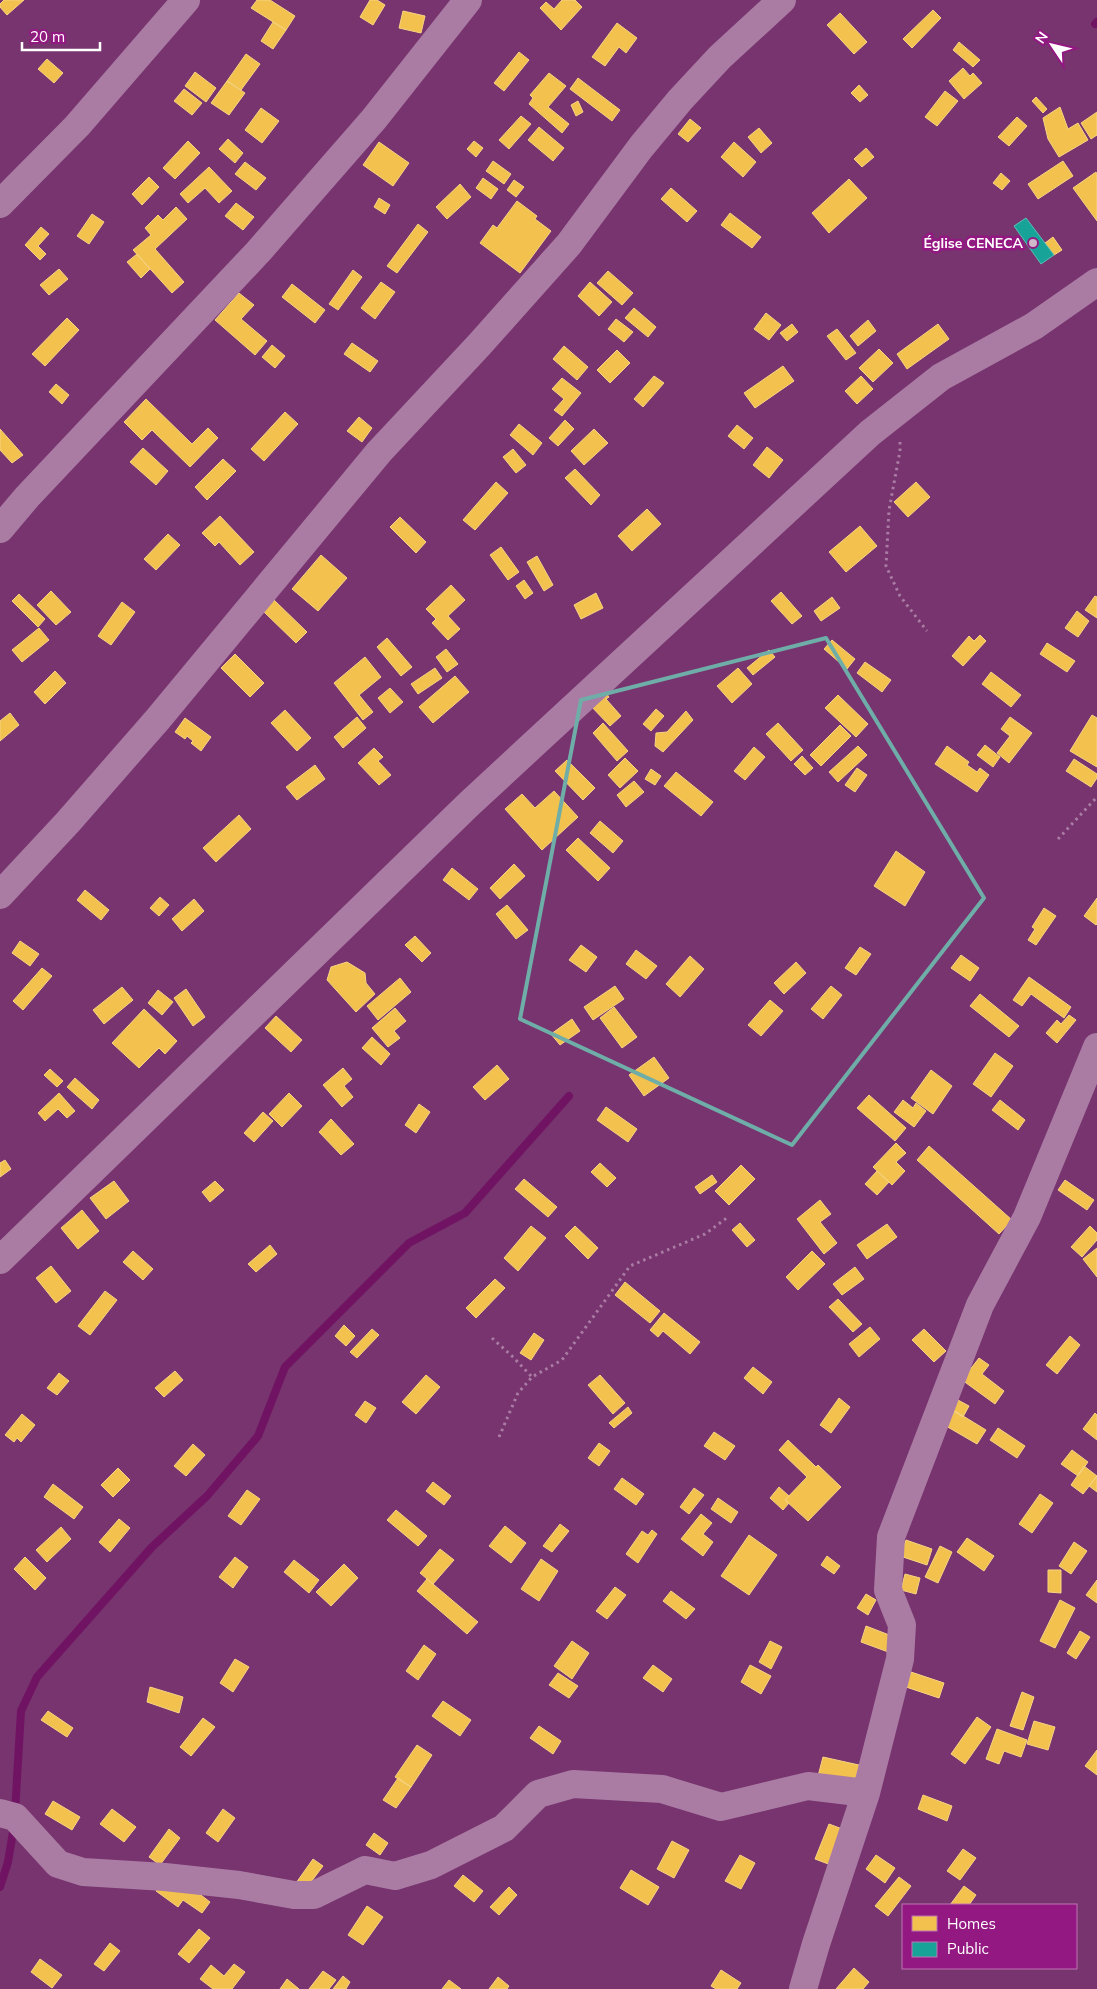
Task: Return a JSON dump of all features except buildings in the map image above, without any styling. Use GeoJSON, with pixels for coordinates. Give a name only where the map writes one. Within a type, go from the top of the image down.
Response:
{"type":"FeatureCollection","features":[{"type":"Feature","properties":{"kind":"street"},"geometry":{"type":"LineString","coordinates":[[0,204],[77,126],[186,0]]}},
{"type":"Feature","properties":{"kind":"street"},"geometry":{"type":"LineString","coordinates":[[0,529],[27,497],[258,252],[374,119],[468,0]]}},
{"type":"Feature","properties":{"kind":"street"},"geometry":{"type":"LineString","coordinates":[[0,896],[158,720],[379,452],[479,345],[569,244],[680,100],[720,57],[782,0]]}},
{"type":"Feature","properties":{"kind":"street"},"geometry":{"type":"LineString","coordinates":[[0,1260],[470,804],[870,433],[940,377],[1034,326],[1097,282]]}},
{"type":"Feature","properties":{"kind":"street"},"geometry":{"type":"LineString","coordinates":[[803,1989],[866,1793],[900,1659],[902,1625],[888,1590],[891,1537],[980,1305],[1027,1217],[1097,1047]]}},
{"type":"Feature","properties":{"kind":"street"},"geometry":{"type":"LineString","coordinates":[[0,1813],[15,1818],[58,1864],[84,1872],[165,1877],[239,1885],[294,1895],[314,1896],[365,1870],[395,1876],[431,1865],[504,1828],[538,1794],[573,1784],[662,1789],[721,1807],[808,1786],[866,1793]]}},
{"type":"Feature","properties":{"kind":"path"},"geometry":{"type":"LineString","coordinates":[[900,409],[900,451],[889,510],[886,566],[900,596],[927,631]]}},
{"type":"Feature","properties":{"kind":"path"},"geometry":{"type":"LineString","coordinates":[[1058,840],[1097,797]]}},
{"type":"Feature","properties":{"kind":"path"},"geometry":{"type":"LineString","coordinates":[[499,1437],[518,1393],[532,1377],[562,1360],[630,1266],[705,1234],[728,1217]]}},
{"type":"Feature","properties":{"kind":"path"},"geometry":{"type":"LineString","coordinates":[[492,1338],[532,1377]]}},
{"type":"Feature","properties":{"kind":"highlighted area"},"geometry":{"type":"Polygon","coordinates":[[[826,638],[984,898],[792,1145],[520,1019],[581,700],[826,638]]]}},
{"type":"Feature","properties":{"kind":"waterway"},"geometry":{"type":"LineString","coordinates":[[15,1812],[21,1711],[37,1677],[152,1547],[207,1496],[258,1436],[285,1367],[409,1243],[465,1213],[569,1096]]}},
{"type":"Feature","properties":{"kind":"waterway"},"geometry":{"type":"LineString","coordinates":[[0,1887],[8,1862],[14,1826]]}},
{"type":"Feature","properties":{"kind":"place","name":"Église CENECA"},"geometry":{"type":"Point","coordinates":[1033,243]}}]}
